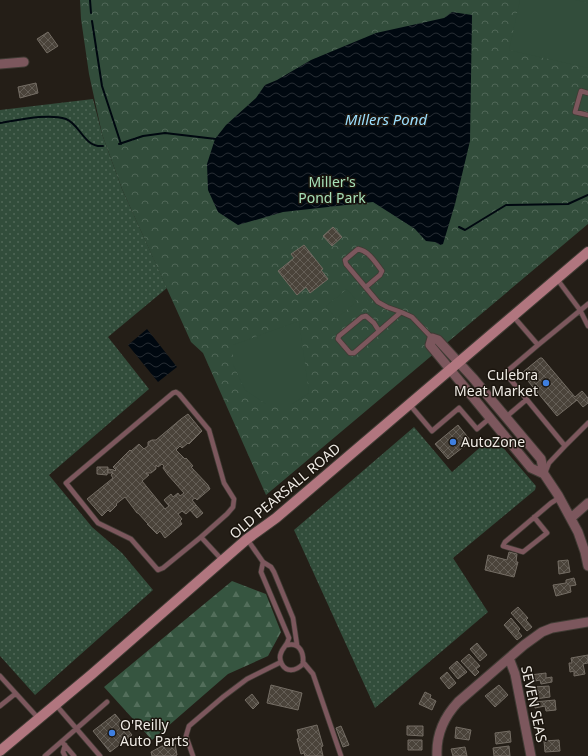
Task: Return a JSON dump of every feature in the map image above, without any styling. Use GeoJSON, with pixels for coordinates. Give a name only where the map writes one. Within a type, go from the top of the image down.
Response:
{"type":"FeatureCollection","features":[{"type":"Feature","properties":{"kind":"main road","name":"OLD PEARSALL ROAD"},"geometry":{"type":"LineString","coordinates":[[0,751],[56,705],[222,561],[276,518],[588,252]]}},
{"type":"Feature","properties":{"kind":"street"},"geometry":{"type":"LineString","coordinates":[[0,64],[24,62]]}},
{"type":"Feature","properties":{"kind":"street"},"geometry":{"type":"LineString","coordinates":[[544,474],[531,468],[450,370],[430,345],[432,338],[438,340],[473,378],[541,459],[544,474],[578,532],[588,566]]}},
{"type":"Feature","properties":{"kind":"street"},"geometry":{"type":"LineString","coordinates":[[571,518],[588,503]]}},
{"type":"Feature","properties":{"kind":"street"},"geometry":{"type":"LineString","coordinates":[[437,756],[437,746],[440,732],[449,713],[458,702],[524,645],[542,632],[552,628],[588,622]]}},
{"type":"Feature","properties":{"kind":"street","name":"SEVEN SEAS"},"geometry":{"type":"LineString","coordinates":[[509,658],[515,674],[531,756]]}},
{"type":"Feature","properties":{"kind":"lane"},"geometry":{"type":"LineString","coordinates":[[588,93],[581,91],[575,112],[588,115]]}},
{"type":"Feature","properties":{"kind":"lane"},"geometry":{"type":"LineString","coordinates":[[366,287],[380,275],[382,271],[367,253],[358,249],[345,260],[346,264],[378,302],[412,317],[432,338]]}},
{"type":"Feature","properties":{"kind":"lane"},"geometry":{"type":"LineString","coordinates":[[557,279],[580,310],[588,326]]}},
{"type":"Feature","properties":{"kind":"lane"},"geometry":{"type":"LineString","coordinates":[[565,446],[505,373],[580,310],[587,306]]}},
{"type":"Feature","properties":{"kind":"lane"},"geometry":{"type":"LineString","coordinates":[[379,330],[366,316],[362,316],[339,336],[338,339],[350,353],[354,353],[401,312]]}},
{"type":"Feature","properties":{"kind":"lane"},"geometry":{"type":"LineString","coordinates":[[513,316],[538,346]]}},
{"type":"Feature","properties":{"kind":"lane"},"geometry":{"type":"LineString","coordinates":[[176,392],[209,430],[224,483],[234,499],[233,507],[227,514],[201,537],[163,568],[158,570],[131,539],[98,523],[66,483],[176,392]]}},
{"type":"Feature","properties":{"kind":"lane"},"geometry":{"type":"LineString","coordinates":[[506,417],[526,400]]}},
{"type":"Feature","properties":{"kind":"lane"},"geometry":{"type":"LineString","coordinates":[[410,404],[432,431],[459,408],[477,429],[490,418]]}},
{"type":"Feature","properties":{"kind":"lane"},"geometry":{"type":"LineString","coordinates":[[544,474],[549,463],[588,423]]}},
{"type":"Feature","properties":{"kind":"lane"},"geometry":{"type":"LineString","coordinates":[[534,517],[547,533],[523,552],[503,546],[505,542],[534,517],[559,498]]}},
{"type":"Feature","properties":{"kind":"lane"},"geometry":{"type":"LineString","coordinates":[[201,537],[222,561]]}},
{"type":"Feature","properties":{"kind":"lane"},"geometry":{"type":"LineString","coordinates":[[247,540],[263,562],[271,567],[281,587],[293,618],[294,630],[298,645],[303,654],[303,664],[298,668],[290,670],[286,669],[281,662],[280,654],[287,645],[289,638],[261,572],[263,562]]}},
{"type":"Feature","properties":{"kind":"lane"},"geometry":{"type":"LineString","coordinates":[[287,645],[298,645]]}},
{"type":"Feature","properties":{"kind":"lane"},"geometry":{"type":"LineString","coordinates":[[193,756],[186,736],[189,726],[248,679],[281,662]]}},
{"type":"Feature","properties":{"kind":"lane"},"geometry":{"type":"LineString","coordinates":[[303,662],[313,674],[341,756]]}},
{"type":"Feature","properties":{"kind":"lane"},"geometry":{"type":"LineString","coordinates":[[0,676],[39,719]]}},
{"type":"Feature","properties":{"kind":"lane"},"geometry":{"type":"LineString","coordinates":[[0,706],[15,694]]}},
{"type":"Feature","properties":{"kind":"lane"},"geometry":{"type":"LineString","coordinates":[[45,756],[63,743],[77,728],[107,702]]}},
{"type":"Feature","properties":{"kind":"lane"},"geometry":{"type":"LineString","coordinates":[[56,705],[100,756]]}},
{"type":"Feature","properties":{"kind":"lane"},"geometry":{"type":"LineString","coordinates":[[63,743],[63,752],[65,756]]}},
{"type":"Feature","properties":{"kind":"lane"},"geometry":{"type":"LineString","coordinates":[[63,743],[74,756]]}},
{"type":"Feature","properties":{"kind":"green space","name":"Miller's Pond Park"},"geometry":{"type":"Polygon","coordinates":[[[80,0],[588,0],[588,224],[266,495],[203,353],[191,342],[122,189],[102,134],[89,74],[81,19],[80,0]]]}},
{"type":"Feature","properties":{"kind":"green space"},"geometry":{"type":"Polygon","coordinates":[[[520,0],[575,0],[588,3],[588,68],[509,50],[520,0]]]}},
{"type":"Feature","properties":{"kind":"green space"},"geometry":{"type":"Polygon","coordinates":[[[93,99],[102,134],[122,189],[167,288],[108,337],[149,389],[49,475],[92,527],[122,553],[153,590],[35,695],[0,656],[0,110],[93,99]]]}},
{"type":"Feature","properties":{"kind":"green space"},"geometry":{"type":"Polygon","coordinates":[[[347,289],[357,301],[336,319],[326,306],[347,289]]]}},
{"type":"Feature","properties":{"kind":"green space"},"geometry":{"type":"Polygon","coordinates":[[[299,321],[309,393],[292,404],[266,404],[245,390],[233,364],[233,345],[299,321]]]}},
{"type":"Feature","properties":{"kind":"green space"},"geometry":{"type":"Polygon","coordinates":[[[414,427],[452,472],[493,436],[536,486],[535,490],[453,558],[488,612],[375,708],[294,530],[414,427]]]}},
{"type":"Feature","properties":{"kind":"green space"},"geometry":{"type":"Polygon","coordinates":[[[232,581],[266,594],[281,632],[268,656],[228,674],[152,740],[104,687],[232,581]]]}},
{"type":"Feature","properties":{"kind":"water","name":"Millers Pond"},"geometry":{"type":"Polygon","coordinates":[[[452,12],[472,15],[470,141],[455,204],[443,244],[440,245],[435,242],[426,241],[415,229],[373,202],[283,212],[238,225],[218,212],[208,190],[207,164],[215,139],[226,125],[256,98],[265,85],[277,80],[311,60],[376,33],[444,18],[452,12]]]}},
{"type":"Feature","properties":{"kind":"water"},"geometry":{"type":"Polygon","coordinates":[[[147,329],[177,367],[158,382],[128,345],[147,329]]]}},
{"type":"Feature","properties":{"kind":"building"},"geometry":{"type":"Polygon","coordinates":[[[48,32],[58,46],[47,53],[37,39],[48,32]]]}},
{"type":"Feature","properties":{"kind":"building"},"geometry":{"type":"Polygon","coordinates":[[[36,83],[38,93],[20,98],[18,87],[36,83]]]}},
{"type":"Feature","properties":{"kind":"building"},"geometry":{"type":"Polygon","coordinates":[[[333,227],[342,237],[332,246],[323,236],[333,227]]]}},
{"type":"Feature","properties":{"kind":"building"},"geometry":{"type":"Polygon","coordinates":[[[304,245],[323,269],[321,270],[328,279],[310,293],[306,287],[297,295],[278,271],[294,258],[291,254],[304,245]]]}},
{"type":"Feature","properties":{"kind":"building","name":"Culebra Meat Market"},"geometry":{"type":"Polygon","coordinates":[[[542,358],[575,397],[582,391],[588,398],[588,403],[583,407],[577,400],[557,416],[523,375],[523,372],[542,358]]]}},
{"type":"Feature","properties":{"kind":"building"},"geometry":{"type":"Polygon","coordinates":[[[188,414],[202,431],[189,444],[188,443],[182,448],[180,446],[176,450],[193,466],[191,467],[210,489],[197,500],[195,498],[192,500],[196,505],[186,514],[182,511],[178,514],[182,519],[180,521],[182,524],[165,538],[160,531],[157,534],[147,524],[125,497],[116,504],[117,505],[110,512],[108,510],[102,516],[87,499],[113,478],[111,475],[113,473],[108,473],[108,469],[115,471],[116,470],[113,467],[130,450],[131,451],[139,444],[144,449],[148,446],[148,442],[156,440],[188,414]],[[162,464],[158,467],[156,465],[156,469],[151,473],[146,473],[149,475],[142,481],[165,509],[169,506],[164,500],[171,494],[173,497],[178,493],[180,496],[184,493],[168,475],[163,468],[164,466],[162,464]]]}},
{"type":"Feature","properties":{"kind":"building","name":"AutoZone"},"geometry":{"type":"Polygon","coordinates":[[[458,425],[471,441],[448,459],[435,444],[458,425]]]}},
{"type":"Feature","properties":{"kind":"building"},"geometry":{"type":"Polygon","coordinates":[[[97,467],[108,467],[107,475],[97,474],[97,467]]]}},
{"type":"Feature","properties":{"kind":"building"},"geometry":{"type":"Polygon","coordinates":[[[196,505],[203,513],[197,518],[190,510],[196,505]]]}},
{"type":"Feature","properties":{"kind":"building"},"geometry":{"type":"Polygon","coordinates":[[[509,552],[517,554],[516,562],[518,562],[514,577],[485,570],[488,555],[507,560],[509,552]]]}},
{"type":"Feature","properties":{"kind":"building"},"geometry":{"type":"Polygon","coordinates":[[[568,560],[570,572],[559,574],[558,561],[568,560]]]}},
{"type":"Feature","properties":{"kind":"building"},"geometry":{"type":"Polygon","coordinates":[[[574,578],[576,585],[570,586],[571,592],[556,596],[553,585],[566,583],[566,580],[574,578]]]}},
{"type":"Feature","properties":{"kind":"building"},"geometry":{"type":"Polygon","coordinates":[[[518,607],[528,618],[526,620],[532,627],[527,631],[511,613],[518,607]]]}},
{"type":"Feature","properties":{"kind":"building"},"geometry":{"type":"Polygon","coordinates":[[[511,618],[520,629],[518,631],[522,636],[517,640],[504,625],[511,618]]]}},
{"type":"Feature","properties":{"kind":"building"},"geometry":{"type":"Polygon","coordinates":[[[477,643],[487,655],[480,661],[470,649],[477,643]]]}},
{"type":"Feature","properties":{"kind":"building"},"geometry":{"type":"Polygon","coordinates":[[[469,654],[480,666],[476,669],[479,672],[475,676],[461,661],[469,654]]]}},
{"type":"Feature","properties":{"kind":"building"},"geometry":{"type":"Polygon","coordinates":[[[588,655],[588,663],[583,664],[585,674],[574,676],[574,671],[570,672],[569,663],[572,663],[571,658],[588,655]]]}},
{"type":"Feature","properties":{"kind":"building"},"geometry":{"type":"Polygon","coordinates":[[[457,661],[467,672],[458,679],[449,668],[457,661]]]}},
{"type":"Feature","properties":{"kind":"building"},"geometry":{"type":"Polygon","coordinates":[[[447,672],[456,683],[449,689],[440,678],[447,672]]]}},
{"type":"Feature","properties":{"kind":"building"},"geometry":{"type":"Polygon","coordinates":[[[546,673],[546,678],[552,677],[552,682],[541,684],[540,680],[535,681],[535,678],[531,679],[530,675],[546,673]]]}},
{"type":"Feature","properties":{"kind":"building"},"geometry":{"type":"Polygon","coordinates":[[[271,685],[302,693],[298,710],[267,703],[271,685]]]}},
{"type":"Feature","properties":{"kind":"building"},"geometry":{"type":"Polygon","coordinates":[[[499,685],[508,695],[495,707],[485,696],[499,685]]]}},
{"type":"Feature","properties":{"kind":"building"},"geometry":{"type":"Polygon","coordinates":[[[549,686],[550,697],[535,699],[534,687],[549,686]]]}},
{"type":"Feature","properties":{"kind":"building"},"geometry":{"type":"Polygon","coordinates":[[[425,692],[431,695],[430,698],[436,701],[432,710],[419,704],[425,692]]]}},
{"type":"Feature","properties":{"kind":"building"},"geometry":{"type":"Polygon","coordinates":[[[252,694],[259,703],[253,709],[245,700],[252,694]]]}},
{"type":"Feature","properties":{"kind":"building"},"geometry":{"type":"Polygon","coordinates":[[[555,700],[556,710],[546,711],[545,706],[535,708],[534,702],[555,700]]]}},
{"type":"Feature","properties":{"kind":"building","name":"O'Reilly Auto Parts"},"geometry":{"type":"Polygon","coordinates":[[[115,714],[132,735],[110,752],[93,731],[115,714]]]}},
{"type":"Feature","properties":{"kind":"building"},"geometry":{"type":"Polygon","coordinates":[[[317,725],[323,746],[321,747],[323,756],[305,756],[304,753],[301,754],[297,739],[299,738],[297,730],[317,725]]]}},
{"type":"Feature","properties":{"kind":"building"},"geometry":{"type":"Polygon","coordinates":[[[341,726],[349,745],[343,747],[336,728],[341,726]]]}},
{"type":"Feature","properties":{"kind":"building"},"geometry":{"type":"Polygon","coordinates":[[[407,726],[423,726],[423,736],[407,735],[407,726]]]}},
{"type":"Feature","properties":{"kind":"building"},"geometry":{"type":"Polygon","coordinates":[[[456,727],[471,730],[469,740],[455,738],[456,727]]]}},
{"type":"Feature","properties":{"kind":"building"},"geometry":{"type":"Polygon","coordinates":[[[510,731],[511,742],[496,744],[495,733],[510,731]]]}},
{"type":"Feature","properties":{"kind":"building"},"geometry":{"type":"Polygon","coordinates":[[[408,740],[422,740],[422,750],[408,750],[408,740]]]}},
{"type":"Feature","properties":{"kind":"building"},"geometry":{"type":"Polygon","coordinates":[[[559,740],[560,751],[545,752],[544,741],[559,740]]]}},
{"type":"Feature","properties":{"kind":"building"},"geometry":{"type":"Polygon","coordinates":[[[175,744],[177,755],[152,756],[151,752],[162,746],[175,744]]]}},
{"type":"Feature","properties":{"kind":"building"},"geometry":{"type":"Polygon","coordinates":[[[509,746],[510,756],[494,756],[493,748],[509,746]]]}},
{"type":"Feature","properties":{"kind":"building"},"geometry":{"type":"Polygon","coordinates":[[[465,747],[467,756],[453,756],[451,749],[465,747]]]}},
{"type":"Feature","properties":{"kind":"waterway"},"geometry":{"type":"LineString","coordinates":[[90,0],[91,13]]}},
{"type":"Feature","properties":{"kind":"waterway"},"geometry":{"type":"LineString","coordinates":[[92,21],[102,86],[121,144]]}},
{"type":"Feature","properties":{"kind":"waterway"},"geometry":{"type":"LineString","coordinates":[[0,123],[42,117],[59,117],[71,122],[91,143],[97,146],[103,146]]}},
{"type":"Feature","properties":{"kind":"waterway"},"geometry":{"type":"LineString","coordinates":[[119,144],[143,136],[165,133],[216,139]]}},
{"type":"Feature","properties":{"kind":"waterway"},"geometry":{"type":"LineString","coordinates":[[459,227],[465,230],[506,205],[568,204],[588,195]]}},
{"type":"Feature","properties":{"kind":"place","name":"Culebra Meat Market"},"geometry":{"type":"Point","coordinates":[546,383]}},
{"type":"Feature","properties":{"kind":"place","name":"AutoZone"},"geometry":{"type":"Point","coordinates":[453,442]}},
{"type":"Feature","properties":{"kind":"place","name":"O'Reilly Auto Parts"},"geometry":{"type":"Point","coordinates":[112,733]}}]}
